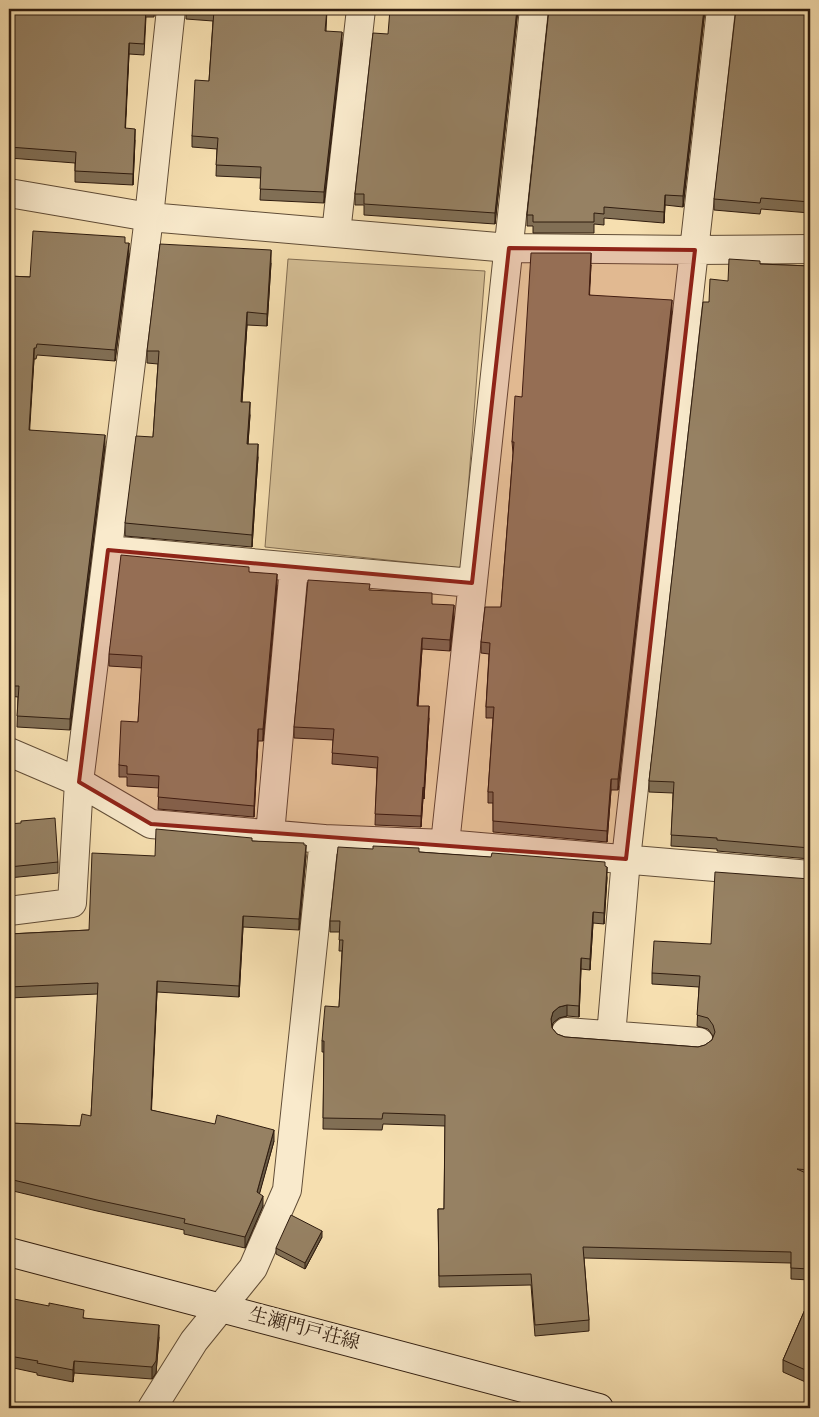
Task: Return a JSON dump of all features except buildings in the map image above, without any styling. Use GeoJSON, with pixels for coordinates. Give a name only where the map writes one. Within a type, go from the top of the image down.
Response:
{"type":"FeatureCollection","features":[{"type":"Feature","properties":{"kind":"street"},"geometry":{"type":"LineString","coordinates":[[9,911],[72,904],[80,782],[171,9]]}},
{"type":"Feature","properties":{"kind":"street"},"geometry":{"type":"LineString","coordinates":[[336,233],[361,9]]}},
{"type":"Feature","properties":{"kind":"street"},"geometry":{"type":"LineString","coordinates":[[445,844],[534,9]]}},
{"type":"Feature","properties":{"kind":"street"},"geometry":{"type":"LineString","coordinates":[[612,1036],[626,859],[721,9]]}},
{"type":"Feature","properties":{"kind":"street"},"geometry":{"type":"LineString","coordinates":[[9,193],[148,217],[509,248],[810,249]]}},
{"type":"Feature","properties":{"kind":"street"},"geometry":{"type":"LineString","coordinates":[[108,550],[472,583]]}},
{"type":"Feature","properties":{"kind":"street"},"geometry":{"type":"LineString","coordinates":[[270,834],[294,567]]}},
{"type":"Feature","properties":{"kind":"street"},"geometry":{"type":"LineString","coordinates":[[9,752],[80,782],[151,824],[324,838],[445,844],[810,875]]}},
{"type":"Feature","properties":{"kind":"street"},"geometry":{"type":"LineString","coordinates":[[152,1408],[194,1341],[253,1268],[287,1190],[324,838]]}},
{"type":"Feature","properties":{"kind":"street"},"geometry":{"type":"LineString","coordinates":[[566,1032],[699,1042]]}},
{"type":"Feature","properties":{"kind":"street","name":"生瀬門戸荘線"},"geometry":{"type":"LineString","coordinates":[[9,1252],[598,1408]]}},
{"type":"Feature","properties":{"kind":"highlighted area"},"geometry":{"type":"Polygon","coordinates":[[[509,248],[695,250],[626,859],[151,824],[79,782],[108,550],[472,583],[509,248]]]}},
{"type":"Feature","properties":{"kind":"shaded area"},"geometry":{"type":"Polygon","coordinates":[[[288,259],[485,271],[462,568],[265,547],[288,259]]]}}]}
